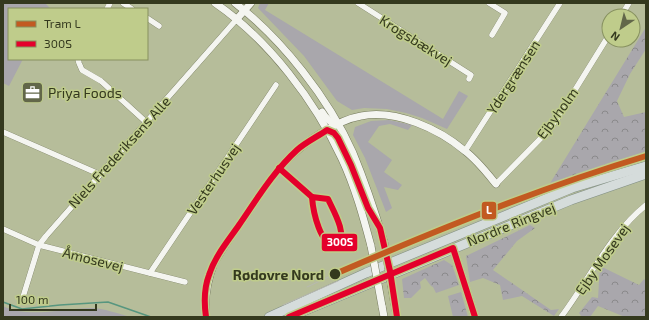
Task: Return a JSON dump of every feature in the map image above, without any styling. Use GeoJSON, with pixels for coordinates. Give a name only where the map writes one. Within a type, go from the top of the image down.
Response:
{"type":"FeatureCollection","features":[{"type":"Feature","properties":{"kind":"main road","name":"Nordre Ringvej"},"geometry":{"type":"LineString","coordinates":[[269,317],[374,270],[572,188],[646,166]]}},
{"type":"Feature","properties":{"kind":"main road","name":"Nordre Ringvej"},"geometry":{"type":"LineString","coordinates":[[289,317],[571,200],[646,174]]}},
{"type":"Feature","properties":{"kind":"street"},"geometry":{"type":"LineString","coordinates":[[216,3],[267,48],[300,87],[328,130],[343,160],[355,190],[371,246],[384,317]]}},
{"type":"Feature","properties":{"kind":"street"},"geometry":{"type":"LineString","coordinates":[[235,3],[255,18],[281,45],[304,73],[338,125],[357,163],[380,228],[384,242],[397,317]]}},
{"type":"Feature","properties":{"kind":"street"},"geometry":{"type":"LineString","coordinates":[[236,20],[251,3]]}},
{"type":"Feature","properties":{"kind":"street","name":"Krogsbækvej"},"geometry":{"type":"LineString","coordinates":[[358,3],[471,75],[469,79]]}},
{"type":"Feature","properties":{"kind":"street"},"geometry":{"type":"LineString","coordinates":[[489,3],[505,14],[492,35]]}},
{"type":"Feature","properties":{"kind":"street","name":"Ydergrænsen"},"geometry":{"type":"LineString","coordinates":[[465,151],[560,3]]}},
{"type":"Feature","properties":{"kind":"street"},"geometry":{"type":"LineString","coordinates":[[148,19],[159,26]]}},
{"type":"Feature","properties":{"kind":"street","name":"Niels Frederiksens Alle"},"geometry":{"type":"LineString","coordinates":[[23,297],[40,245],[46,236],[236,20]]}},
{"type":"Feature","properties":{"kind":"street","name":"Ejbyholm"},"geometry":{"type":"LineString","coordinates":[[496,184],[544,135],[557,119],[601,48]]}},
{"type":"Feature","properties":{"kind":"street"},"geometry":{"type":"LineString","coordinates":[[78,60],[78,64],[82,70],[101,81],[146,122]]}},
{"type":"Feature","properties":{"kind":"street"},"geometry":{"type":"LineString","coordinates":[[283,67],[290,70],[300,81],[326,118],[330,122],[338,125]]}},
{"type":"Feature","properties":{"kind":"street","name":"Vesterhusvej"},"geometry":{"type":"LineString","coordinates":[[150,273],[276,85]]}},
{"type":"Feature","properties":{"kind":"street"},"geometry":{"type":"LineString","coordinates":[[206,317],[206,288],[212,269],[221,251],[263,189],[282,165],[297,150],[338,125],[361,116],[376,115],[394,116],[416,123],[435,131],[465,151],[496,184]]}},
{"type":"Feature","properties":{"kind":"street"},"geometry":{"type":"LineString","coordinates":[[328,130],[334,133],[338,138],[351,164],[368,208],[380,228]]}},
{"type":"Feature","properties":{"kind":"street"},"geometry":{"type":"LineString","coordinates":[[3,132],[99,174]]}},
{"type":"Feature","properties":{"kind":"street","name":"Ejby Mosevej"},"geometry":{"type":"LineString","coordinates":[[560,317],[614,237],[635,214],[646,205]]}},
{"type":"Feature","properties":{"kind":"street","name":"Åmosevej"},"geometry":{"type":"LineString","coordinates":[[3,229],[40,245],[185,282]]}},
{"type":"Feature","properties":{"kind":"street"},"geometry":{"type":"LineString","coordinates":[[453,248],[475,317]]}},
{"type":"Feature","properties":{"kind":"green space"},"geometry":{"type":"Polygon","coordinates":[[[3,3],[45,3],[50,8],[8,8],[8,60],[22,60],[9,86],[3,83],[3,3]]]}},
{"type":"Feature","properties":{"kind":"green space"},"geometry":{"type":"Polygon","coordinates":[[[260,3],[269,3],[265,10],[443,119],[459,91],[468,96],[447,129],[422,118],[387,109],[364,108],[352,110],[337,101],[304,56],[258,8],[260,3]]]}},
{"type":"Feature","properties":{"kind":"green space"},"geometry":{"type":"Polygon","coordinates":[[[646,27],[646,49],[630,74],[617,101],[624,117],[646,112],[646,155],[549,185],[633,48],[641,48],[641,35],[646,27]]]}},
{"type":"Feature","properties":{"kind":"green space"},"geometry":{"type":"Polygon","coordinates":[[[389,120],[412,125],[408,130],[390,124],[379,126],[368,142],[392,160],[384,172],[402,185],[398,190],[384,187],[392,208],[386,212],[365,158],[353,135],[355,127],[371,121],[389,120]]]}},
{"type":"Feature","properties":{"kind":"green space"},"geometry":{"type":"Polygon","coordinates":[[[530,225],[535,228],[517,241],[493,270],[551,310],[559,309],[554,316],[522,296],[503,300],[500,285],[483,278],[470,282],[466,256],[530,225]]]}},
{"type":"Feature","properties":{"kind":"green space"},"geometry":{"type":"Polygon","coordinates":[[[444,260],[452,265],[459,285],[436,293],[425,278],[420,282],[421,288],[411,298],[404,298],[402,279],[444,260]]]}},
{"type":"Feature","properties":{"kind":"green space"},"geometry":{"type":"Polygon","coordinates":[[[600,266],[639,285],[644,279],[646,281],[646,317],[625,317],[598,306],[590,317],[582,317],[579,313],[592,297],[598,298],[600,266]]]}},
{"type":"Feature","properties":{"kind":"green space"},"geometry":{"type":"Polygon","coordinates":[[[461,292],[468,317],[453,317],[448,296],[461,292]]]}},
{"type":"Feature","properties":{"kind":"green space"},"geometry":{"type":"Polygon","coordinates":[[[3,306],[24,312],[46,312],[80,308],[96,308],[131,317],[3,317],[3,306]]]}},
{"type":"Feature","properties":{"kind":"waterway"},"geometry":{"type":"LineString","coordinates":[[3,302],[22,309],[108,302],[151,317]]}},
{"type":"Feature","properties":{"kind":"tram line","name":"L"},"geometry":{"type":"LineString","coordinates":[[335,274],[489,210],[606,168],[646,156]]}},
{"type":"Feature","properties":{"kind":"tram line"},"geometry":{"type":"LineString","coordinates":[[307,287],[335,274]]}},
{"type":"Feature","properties":{"kind":"tram line"},"geometry":{"type":"LineString","coordinates":[[283,305],[338,281]]}},
{"type":"Feature","properties":{"kind":"transit line","name":"300S"},"geometry":{"type":"LineString","coordinates":[[206,317],[205,290],[207,280],[222,249],[280,167],[300,147],[327,130],[334,133],[338,138],[351,165],[368,208],[380,228],[390,271],[397,317]]}},
{"type":"Feature","properties":{"kind":"transit line","name":"300S"},"geometry":{"type":"LineString","coordinates":[[279,168],[312,197]]}},
{"type":"Feature","properties":{"kind":"transit line","name":"300S"},"geometry":{"type":"LineString","coordinates":[[312,197],[328,199],[341,229],[341,241],[338,245],[332,245],[326,241],[322,235],[316,219],[312,197]]}},
{"type":"Feature","properties":{"kind":"transit line","name":"300S"},"geometry":{"type":"LineString","coordinates":[[289,317],[453,248],[475,317]]}},
{"type":"Feature","properties":{"kind":"place","name":"Priya Foods"},"geometry":{"type":"Point","coordinates":[33,92]}},
{"type":"Feature","properties":{"kind":"place","name":"Rødovre Nord"},"geometry":{"type":"Point","coordinates":[335,274]}}]}
